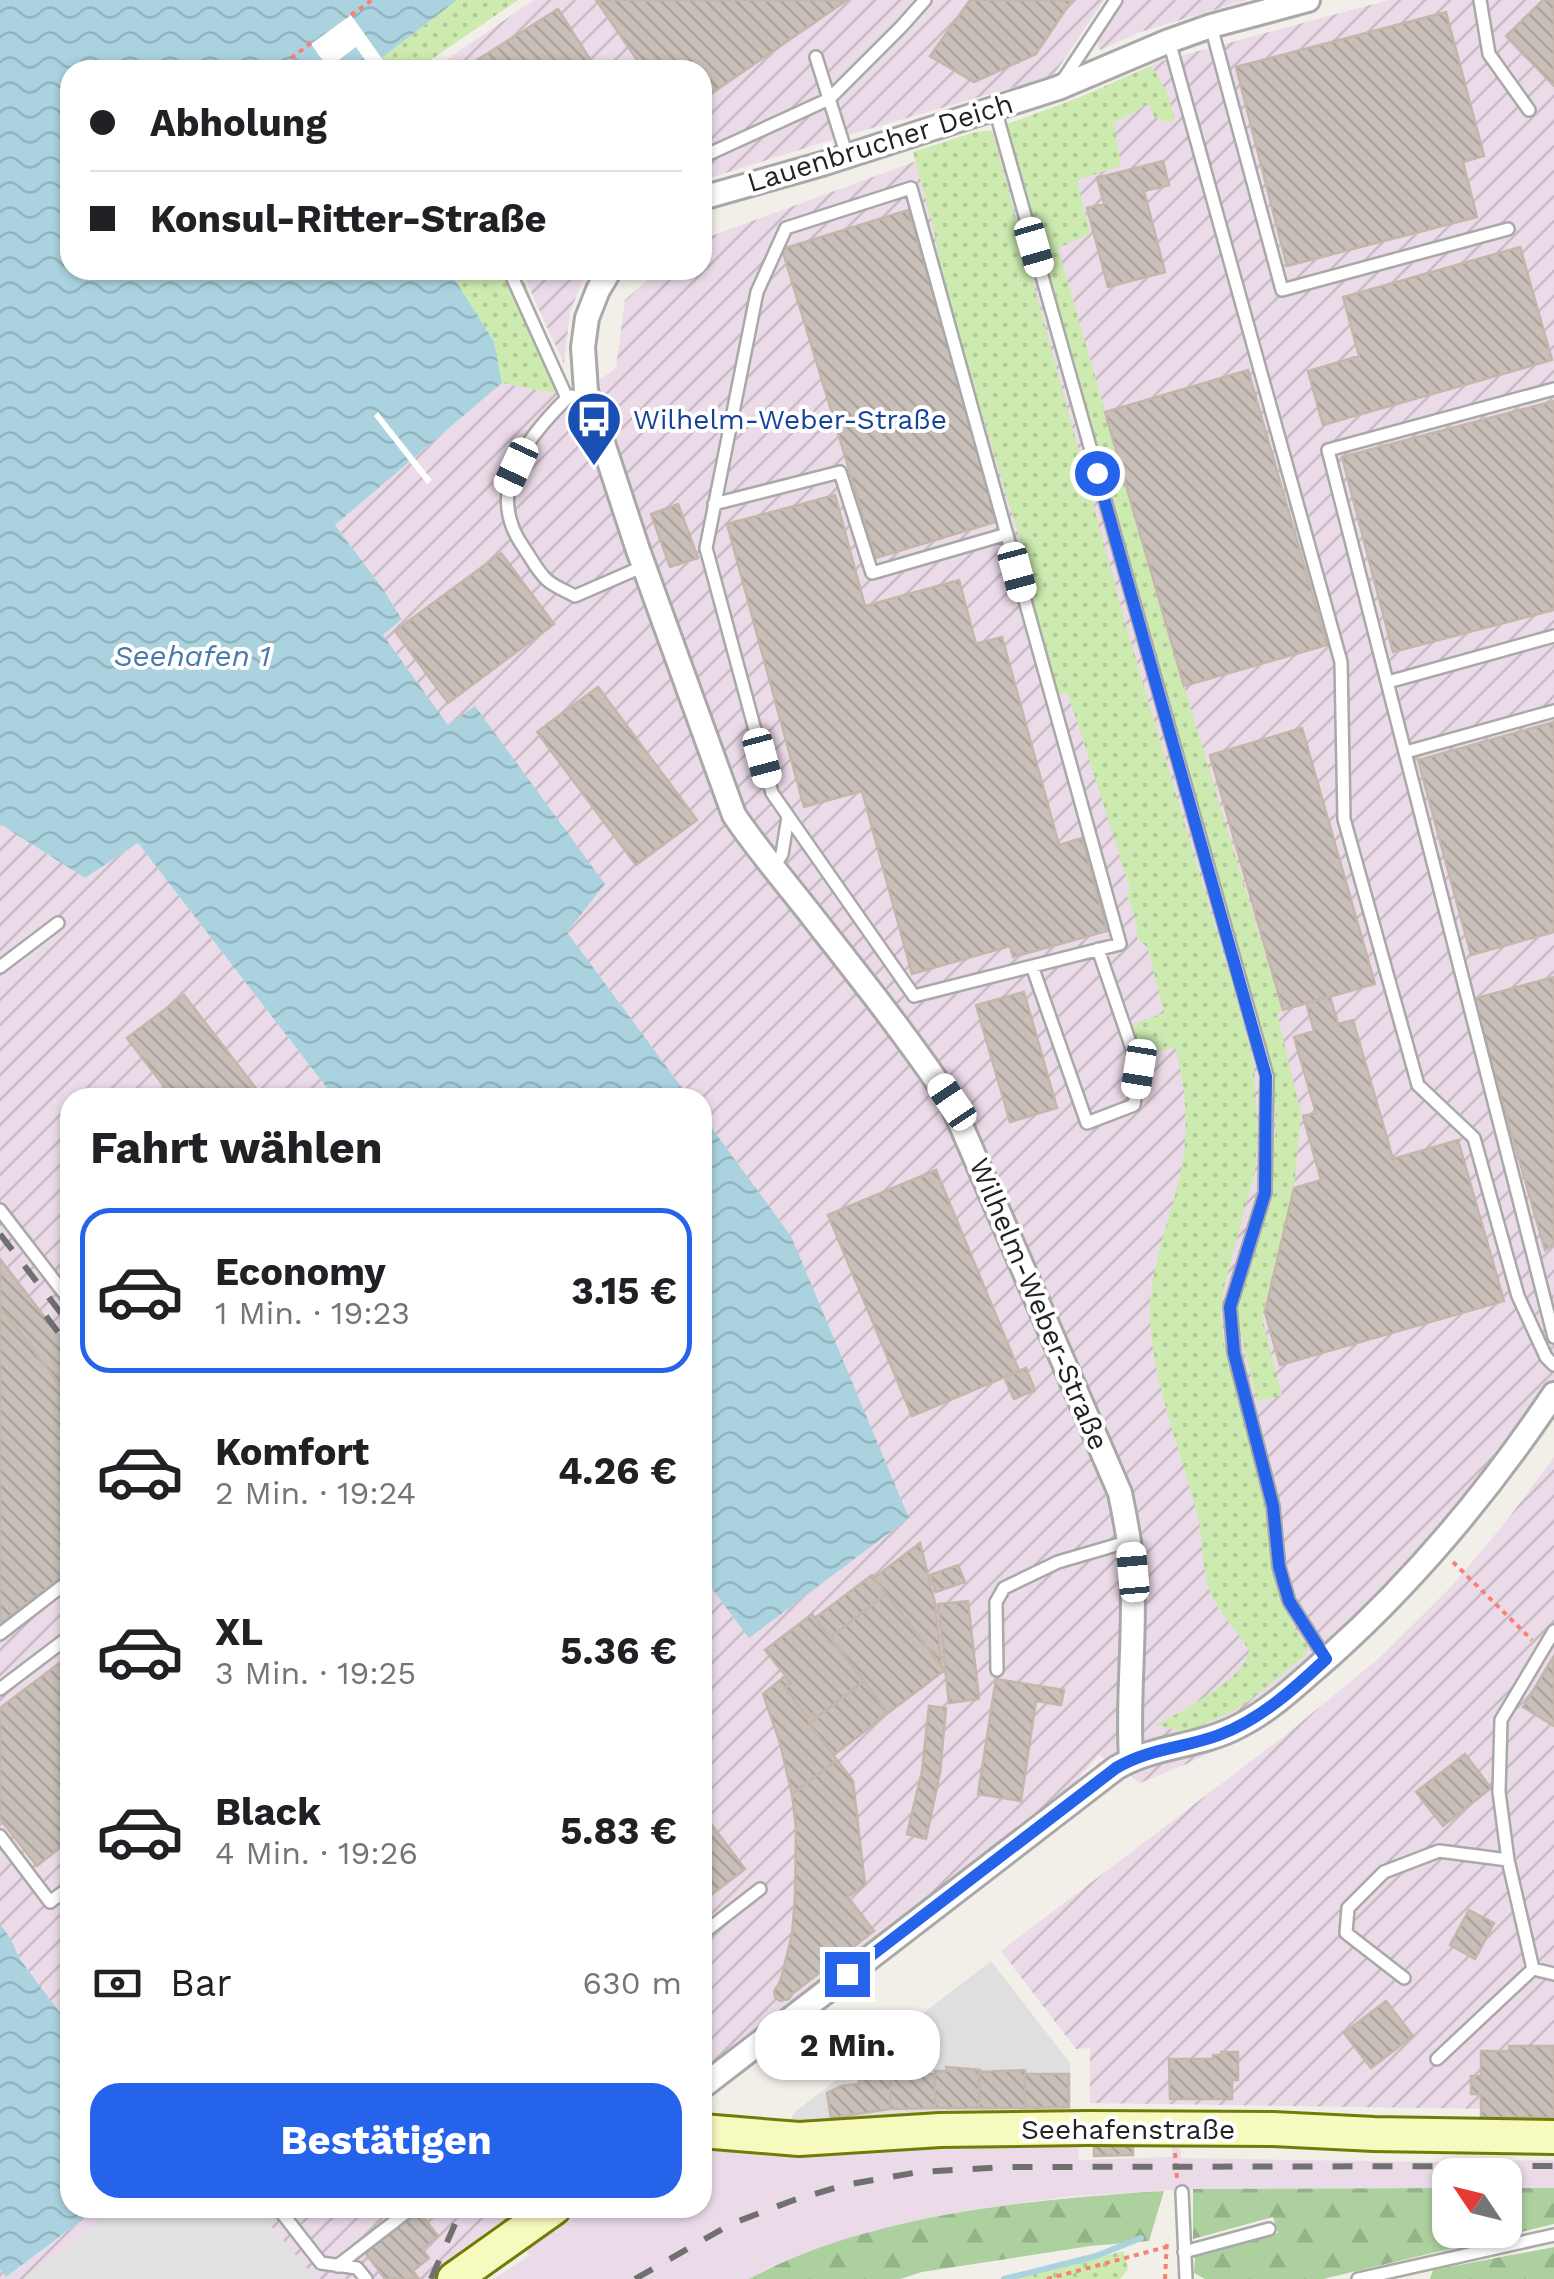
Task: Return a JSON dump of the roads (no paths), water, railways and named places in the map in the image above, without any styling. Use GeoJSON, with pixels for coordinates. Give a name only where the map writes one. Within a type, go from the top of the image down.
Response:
{"type":"FeatureCollection","features":[{"type":"Feature","properties":{"kind":"main road","name":"Seehafenstraße"},"geometry":{"type":"LineString","coordinates":[[712,2132],[799,2139],[940,2130],[1088,2128],[1273,2128],[1374,2134],[1554,2136]]}},
{"type":"Feature","properties":{"kind":"main road"},"geometry":{"type":"LineString","coordinates":[[454,2279],[536,2218]]}},
{"type":"Feature","properties":{"kind":"street","name":"Lauenbrucher Deich"},"geometry":{"type":"LineString","coordinates":[[712,195],[1058,88],[1211,26],[1308,0]]}},
{"type":"Feature","properties":{"kind":"street","name":"Wilhelm-Weber-Straße"},"geometry":{"type":"LineString","coordinates":[[604,280],[587,318],[577,394],[734,815],[952,1102],[1120,1493],[1133,1572],[1128,1720],[1131,1759]]}},
{"type":"Feature","properties":{"kind":"street"},"geometry":{"type":"LineString","coordinates":[[712,2079],[1100,1778],[1131,1759],[1196,1743],[1242,1725],[1271,1705],[1355,1633],[1438,1547],[1510,1460],[1554,1394]]}},
{"type":"Feature","properties":{"kind":"lane"},"geometry":{"type":"LineString","coordinates":[[712,152],[829,99],[924,0]]}},
{"type":"Feature","properties":{"kind":"lane"},"geometry":{"type":"LineString","coordinates":[[1058,88],[1116,0]]}},
{"type":"Feature","properties":{"kind":"lane"},"geometry":{"type":"LineString","coordinates":[[1480,0],[1490,54],[1528,110]]}},
{"type":"Feature","properties":{"kind":"lane"},"geometry":{"type":"LineString","coordinates":[[1211,26],[1282,290],[1508,228]]}},
{"type":"Feature","properties":{"kind":"lane"},"geometry":{"type":"LineString","coordinates":[[1169,41],[1342,662],[1344,819],[1418,1085],[1474,1138],[1518,1296],[1546,1357],[1554,1364]]}},
{"type":"Feature","properties":{"kind":"lane"},"geometry":{"type":"LineString","coordinates":[[816,57],[846,156]]}},
{"type":"Feature","properties":{"kind":"lane"},"geometry":{"type":"LineString","coordinates":[[994,108],[1266,1076],[1265,1193],[1230,1307],[1234,1353],[1273,1506],[1279,1566],[1289,1601],[1326,1659]]}},
{"type":"Feature","properties":{"kind":"lane"},"geometry":{"type":"LineString","coordinates":[[911,188],[1120,944],[914,996],[772,794],[706,548],[714,504],[756,292],[786,228],[911,188]]}},
{"type":"Feature","properties":{"kind":"lane"},"geometry":{"type":"LineString","coordinates":[[514,280],[577,394],[538,427],[525,448],[507,486],[508,518],[518,540],[547,580],[575,596],[644,566]]}},
{"type":"Feature","properties":{"kind":"lane"},"geometry":{"type":"LineString","coordinates":[[1554,389],[1328,450],[1554,1337]]}},
{"type":"Feature","properties":{"kind":"lane"},"geometry":{"type":"LineString","coordinates":[[714,504],[840,472],[872,573],[1007,534]]}},
{"type":"Feature","properties":{"kind":"lane"},"geometry":{"type":"LineString","coordinates":[[1388,682],[1554,636]]}},
{"type":"Feature","properties":{"kind":"lane"},"geometry":{"type":"LineString","coordinates":[[1406,752],[1554,710]]}},
{"type":"Feature","properties":{"kind":"lane"},"geometry":{"type":"LineString","coordinates":[[773,868],[782,854],[788,817]]}},
{"type":"Feature","properties":{"kind":"lane"},"geometry":{"type":"LineString","coordinates":[[0,968],[58,923]]}},
{"type":"Feature","properties":{"kind":"lane"},"geometry":{"type":"LineString","coordinates":[[1032,966],[1087,1123],[1134,1105],[1139,1069],[1098,949]]}},
{"type":"Feature","properties":{"kind":"lane"},"geometry":{"type":"LineString","coordinates":[[0,1210],[60,1288]]}},
{"type":"Feature","properties":{"kind":"lane"},"geometry":{"type":"LineString","coordinates":[[996,1670],[996,1602],[1004,1588],[1058,1562],[1130,1541]]}},
{"type":"Feature","properties":{"kind":"lane"},"geometry":{"type":"LineString","coordinates":[[0,1634],[60,1588]]}},
{"type":"Feature","properties":{"kind":"lane"},"geometry":{"type":"LineString","coordinates":[[1533,1968],[1508,1860],[1499,1792],[1501,1720],[1554,1630]]}},
{"type":"Feature","properties":{"kind":"lane"},"geometry":{"type":"LineString","coordinates":[[0,1689],[60,1644]]}},
{"type":"Feature","properties":{"kind":"lane"},"geometry":{"type":"LineString","coordinates":[[0,1836],[50,1902],[60,1894]]}},
{"type":"Feature","properties":{"kind":"lane"},"geometry":{"type":"LineString","coordinates":[[1404,1978],[1346,1933],[1348,1908],[1384,1872],[1438,1851],[1508,1860]]}},
{"type":"Feature","properties":{"kind":"lane"},"geometry":{"type":"LineString","coordinates":[[712,1926],[760,1889]]}},
{"type":"Feature","properties":{"kind":"lane"},"geometry":{"type":"LineString","coordinates":[[1533,1968],[1554,1974]]}},
{"type":"Feature","properties":{"kind":"lane"},"geometry":{"type":"LineString","coordinates":[[1437,2059],[1533,1968]]}},
{"type":"Feature","properties":{"kind":"lane"},"geometry":{"type":"LineString","coordinates":[[1182,2192],[1186,2279]]}},
{"type":"Feature","properties":{"kind":"lane"},"geometry":{"type":"LineString","coordinates":[[286,2218],[320,2263],[358,2268],[366,2279]]}},
{"type":"Feature","properties":{"kind":"lane"},"geometry":{"type":"LineString","coordinates":[[337,2266],[399,2218]]}},
{"type":"Feature","properties":{"kind":"lane"},"geometry":{"type":"LineString","coordinates":[[1184,2252],[1269,2229]]}},
{"type":"Feature","properties":{"kind":"lane"},"geometry":{"type":"LineString","coordinates":[[1358,2279],[1554,2235]]}},
{"type":"Feature","properties":{"kind":"water","name":"Seehafen 1"},"geometry":{"type":"Polygon","coordinates":[[[0,0],[457,0],[379,60],[60,60],[60,280],[455,280],[494,342],[502,383],[335,525],[402,619],[383,635],[448,725],[475,706],[605,884],[567,932],[682,1088],[327,1088],[138,843],[85,878],[0,824],[0,0]]]}},
{"type":"Feature","properties":{"kind":"water"},"geometry":{"type":"Polygon","coordinates":[[[712,1128],[791,1236],[909,1518],[749,1638],[712,1589],[712,1128]]]}},
{"type":"Feature","properties":{"kind":"water"},"geometry":{"type":"Polygon","coordinates":[[[0,1924],[19,1958],[60,2013],[60,2218],[85,2218],[6,2277],[0,2270],[0,1924]]]}},
{"type":"Feature","properties":{"kind":"waterway"},"geometry":{"type":"LineString","coordinates":[[1004,2279],[1096,2256],[1141,2238]]}},
{"type":"Feature","properties":{"kind":"railway"},"geometry":{"type":"LineString","coordinates":[[0,1234],[60,1312]]}},
{"type":"Feature","properties":{"kind":"railway"},"geometry":{"type":"LineString","coordinates":[[46,1316],[60,1335]]}},
{"type":"Feature","properties":{"kind":"railway"},"geometry":{"type":"LineString","coordinates":[[635,2279],[731,2224],[794,2200],[845,2185],[919,2172],[1008,2167],[1554,2166]]}},
{"type":"Feature","properties":{"kind":"railway"},"geometry":{"type":"LineString","coordinates":[[431,2279],[458,2218]]}},
{"type":"Feature","properties":{"kind":"place","name":"Wilhelm-Weber-Straße"},"geometry":{"type":"Point","coordinates":[594,468]}}]}
